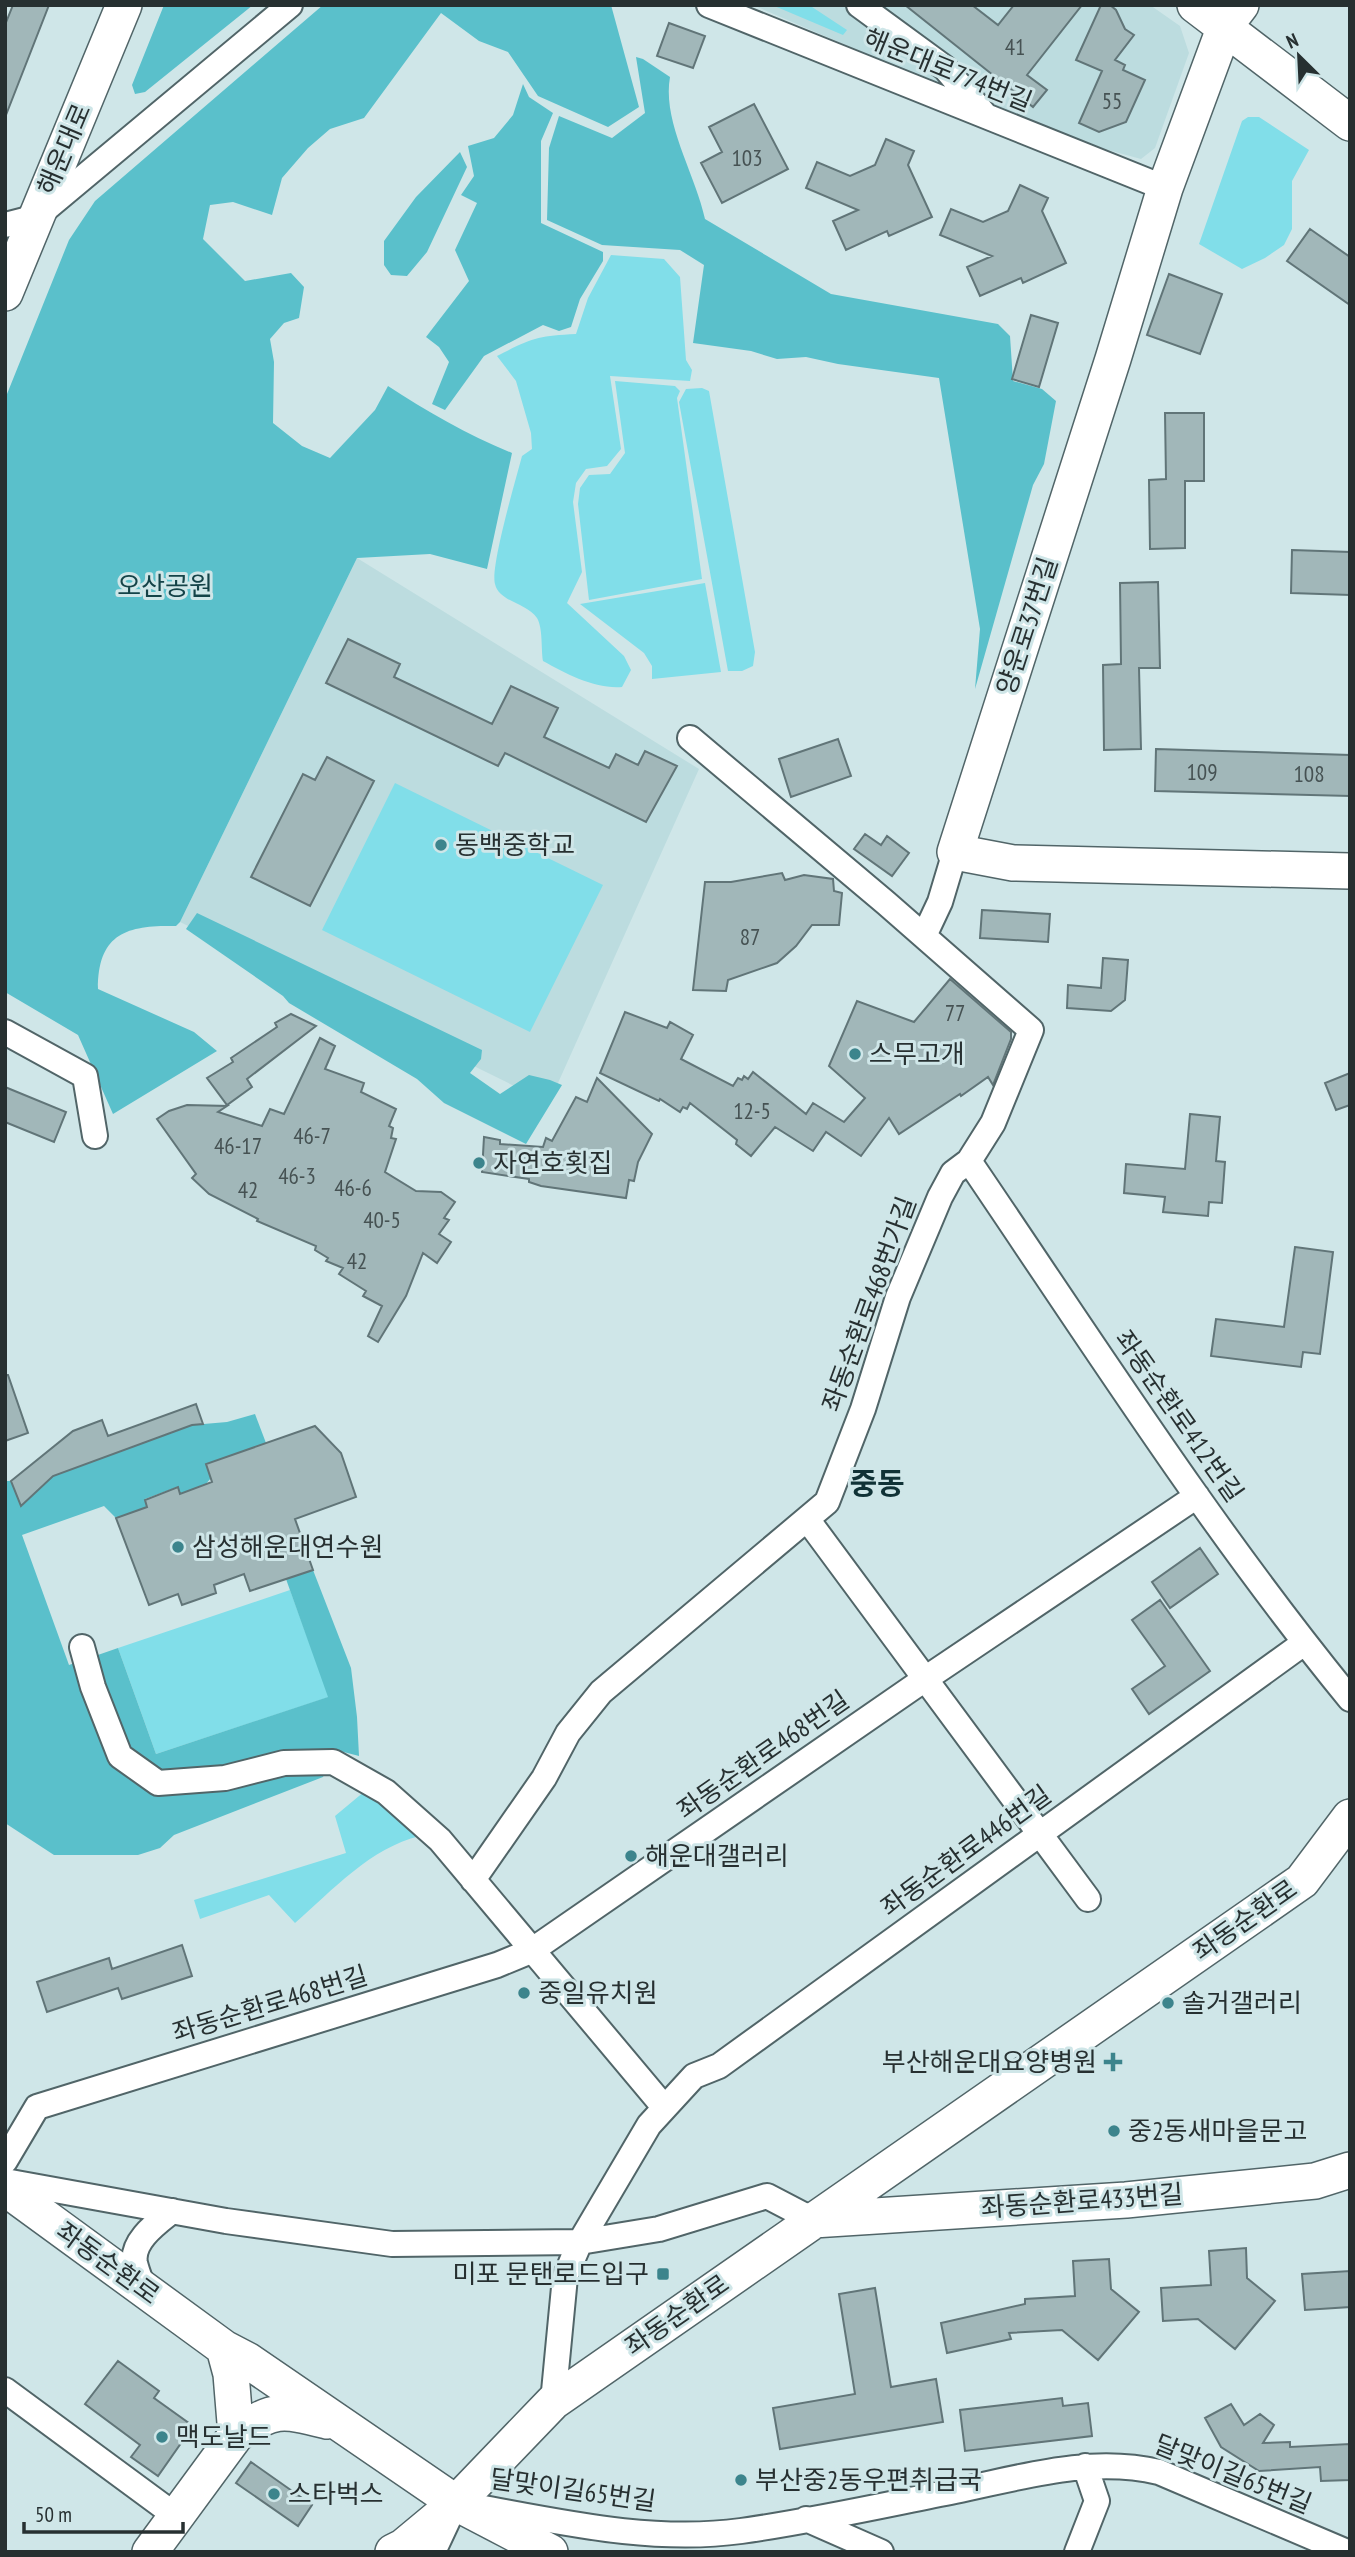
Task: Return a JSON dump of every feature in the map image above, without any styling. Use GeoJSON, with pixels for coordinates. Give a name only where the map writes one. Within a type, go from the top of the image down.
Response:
{"type":"FeatureCollection","features":[{"type":"Feature","properties":{"kind":"main road","name":"해운대로"},"geometry":{"type":"LineString","coordinates":[[5,293],[20,221],[124,5]]}},
{"type":"Feature","properties":{"kind":"main road"},"geometry":{"type":"LineString","coordinates":[[1195,5],[1233,16],[1350,123]]}},
{"type":"Feature","properties":{"kind":"main road","name":"양운로37번길"},"geometry":{"type":"LineString","coordinates":[[955,852],[1165,188],[1233,16]]}},
{"type":"Feature","properties":{"kind":"main road"},"geometry":{"type":"LineString","coordinates":[[955,852],[1013,863],[1350,871]]}},
{"type":"Feature","properties":{"kind":"main road","name":"좌동순환로"},"geometry":{"type":"LineString","coordinates":[[5,2188],[224,2348],[247,2360],[456,2503],[553,2402],[1302,1881],[1350,1817]]}},
{"type":"Feature","properties":{"kind":"main road","name":"좌동순환로433번길"},"geometry":{"type":"LineString","coordinates":[[813,2220],[1126,2200],[1315,2181],[1350,2170]]}},
{"type":"Feature","properties":{"kind":"main road"},"geometry":{"type":"LineString","coordinates":[[224,2348],[231,2374],[236,2435]]}},
{"type":"Feature","properties":{"kind":"main road"},"geometry":{"type":"LineString","coordinates":[[150,2552],[236,2435],[269,2414],[296,2414],[337,2423]]}},
{"type":"Feature","properties":{"kind":"main road"},"geometry":{"type":"LineString","coordinates":[[393,2552],[403,2547],[456,2503],[550,2552]]}},
{"type":"Feature","properties":{"kind":"street"},"geometry":{"type":"LineString","coordinates":[[20,221],[290,5]]}},
{"type":"Feature","properties":{"kind":"street","name":"해운대로774번길"},"geometry":{"type":"LineString","coordinates":[[709,5],[1165,188]]}},
{"type":"Feature","properties":{"kind":"street"},"geometry":{"type":"LineString","coordinates":[[859,5],[945,68],[987,118]]}},
{"type":"Feature","properties":{"kind":"street","name":"좌동순환로468번가길"},"geometry":{"type":"LineString","coordinates":[[473,1880],[544,1778],[568,1733],[601,1692],[827,1502],[863,1409],[898,1297],[940,1197],[953,1173],[969,1161],[993,1123],[1031,1030],[690,738]]}},
{"type":"Feature","properties":{"kind":"street"},"geometry":{"type":"LineString","coordinates":[[924,936],[940,902],[955,852]]}},
{"type":"Feature","properties":{"kind":"street"},"geometry":{"type":"LineString","coordinates":[[5,1032],[85,1076],[95,1136]]}},
{"type":"Feature","properties":{"kind":"street","name":"좌동순환로412번길"},"geometry":{"type":"LineString","coordinates":[[969,1161],[1197,1496],[1304,1643],[1350,1699]]}},
{"type":"Feature","properties":{"kind":"street","name":"좌동순환로468번길"},"geometry":{"type":"LineString","coordinates":[[5,2161],[37,2107],[497,1965],[531,1951],[925,1679],[1197,1496]]}},
{"type":"Feature","properties":{"kind":"street"},"geometry":{"type":"LineString","coordinates":[[807,1519],[1088,1899]]}},
{"type":"Feature","properties":{"kind":"street","name":"좌동순환로446번길"},"geometry":{"type":"LineString","coordinates":[[553,2402],[565,2277],[580,2242],[649,2125],[694,2076],[719,2066],[1304,1643]]}},
{"type":"Feature","properties":{"kind":"street"},"geometry":{"type":"LineString","coordinates":[[82,1647],[93,1687],[120,1756],[158,1783],[225,1778],[284,1763],[333,1762],[386,1791],[440,1840],[664,2107]]}},
{"type":"Feature","properties":{"kind":"street"},"geometry":{"type":"LineString","coordinates":[[5,2181],[226,2221],[392,2244],[580,2242],[659,2229],[767,2196],[813,2220]]}},
{"type":"Feature","properties":{"kind":"street"},"geometry":{"type":"LineString","coordinates":[[144,2290],[134,2260],[140,2242],[148,2231],[172,2211]]}},
{"type":"Feature","properties":{"kind":"street"},"geometry":{"type":"LineString","coordinates":[[5,2390],[176,2516]]}},
{"type":"Feature","properties":{"kind":"street"},"geometry":{"type":"LineString","coordinates":[[1077,2552],[1097,2501],[1085,2466]]}},
{"type":"Feature","properties":{"kind":"street","name":"달맞이길65번길"},"geometry":{"type":"LineString","coordinates":[[456,2503],[609,2541],[739,2531],[1085,2466],[1133,2466],[1159,2472],[1347,2552]]}},
{"type":"Feature","properties":{"kind":"street"},"geometry":{"type":"LineString","coordinates":[[433,2552],[456,2503]]}},
{"type":"Feature","properties":{"kind":"street"},"geometry":{"type":"LineString","coordinates":[[806,2519],[881,2552]]}},
{"type":"Feature","properties":{"kind":"shaded area"},"geometry":{"type":"Polygon","coordinates":[[[753,5],[1150,5],[1180,26],[1189,53],[1155,148],[1141,159],[1057,136],[753,5]]]}},
{"type":"Feature","properties":{"kind":"shaded area"},"geometry":{"type":"Polygon","coordinates":[[[772,5],[809,5],[847,30],[843,35],[772,5]]]}},
{"type":"Feature","properties":{"kind":"shaded area"},"geometry":{"type":"Polygon","coordinates":[[[1248,117],[1259,117],[1309,150],[1292,181],[1292,229],[1284,245],[1242,269],[1199,244],[1242,121],[1248,117]]]}},
{"type":"Feature","properties":{"kind":"shaded area"},"geometry":{"type":"Polygon","coordinates":[[[611,255],[664,259],[680,277],[686,360],[692,370],[690,381],[610,376],[621,449],[607,466],[586,469],[576,483],[573,502],[582,572],[567,603],[624,656],[631,670],[622,687],[591,683],[543,661],[537,618],[502,595],[495,584],[494,575],[522,456],[532,449],[531,433],[516,381],[497,356],[535,339],[576,334],[588,298],[611,255]]]}},
{"type":"Feature","properties":{"kind":"shaded area"},"geometry":{"type":"Polygon","coordinates":[[[615,381],[675,386],[680,391],[677,398],[702,579],[589,600],[578,504],[580,488],[589,475],[610,474],[625,453],[615,381]]]}},
{"type":"Feature","properties":{"kind":"shaded area"},"geometry":{"type":"Polygon","coordinates":[[[702,388],[709,391],[755,652],[753,666],[742,671],[728,671],[679,402],[686,389],[702,388]]]}},
{"type":"Feature","properties":{"kind":"shaded area","name":"동백중학교"},"geometry":{"type":"Polygon","coordinates":[[[357,558],[699,769],[549,1103],[180,922],[357,558]]]}},
{"type":"Feature","properties":{"kind":"shaded area"},"geometry":{"type":"Polygon","coordinates":[[[705,583],[721,672],[652,679],[652,666],[644,653],[580,604],[705,583]]]}},
{"type":"Feature","properties":{"kind":"shaded area"},"geometry":{"type":"Polygon","coordinates":[[[395,783],[603,885],[530,1032],[322,930],[395,783]]]}},
{"type":"Feature","properties":{"kind":"shaded area"},"geometry":{"type":"Polygon","coordinates":[[[290,1590],[329,1697],[156,1754],[118,1648],[290,1590]]]}},
{"type":"Feature","properties":{"kind":"shaded area"},"geometry":{"type":"Polygon","coordinates":[[[365,1791],[420,1836],[368,1860],[295,1923],[269,1895],[200,1919],[194,1900],[346,1853],[335,1816],[365,1791]]]}},
{"type":"Feature","properties":{"kind":"green space"},"geometry":{"type":"Polygon","coordinates":[[[164,5],[253,5],[145,92],[135,94],[132,85],[164,5]]]}},
{"type":"Feature","properties":{"kind":"green space","name":"오산공원"},"geometry":{"type":"Polygon","coordinates":[[[323,5],[611,5],[639,107],[608,127],[538,96],[508,52],[479,41],[441,13],[364,118],[330,129],[308,148],[282,178],[272,215],[233,202],[210,205],[203,239],[245,281],[291,273],[304,287],[299,318],[284,323],[270,339],[274,362],[273,423],[302,446],[330,458],[375,410],[388,386],[448,422],[512,453],[487,569],[430,554],[357,558],[180,922],[176,926],[130,931],[110,944],[103,955],[98,989],[194,1032],[217,1051],[113,1114],[78,1035],[5,992],[5,399],[69,240],[95,201],[323,5]]]}},
{"type":"Feature","properties":{"kind":"green space"},"geometry":{"type":"Polygon","coordinates":[[[636,57],[670,77],[669,94],[675,130],[705,219],[831,294],[998,324],[1010,336],[1013,381],[1042,389],[1056,401],[1044,464],[1033,485],[975,689],[980,629],[939,378],[806,357],[777,359],[751,351],[693,343],[704,265],[680,250],[602,245],[547,220],[549,148],[559,116],[612,138],[645,113],[636,57]]]}},
{"type":"Feature","properties":{"kind":"green space"},"geometry":{"type":"Polygon","coordinates":[[[523,84],[529,97],[553,113],[541,141],[541,223],[603,252],[603,261],[580,299],[571,327],[559,331],[543,325],[484,356],[445,410],[432,404],[449,362],[439,347],[426,337],[469,281],[455,250],[477,203],[461,195],[474,176],[468,146],[494,138],[513,115],[523,84]]]}},
{"type":"Feature","properties":{"kind":"green space"},"geometry":{"type":"Polygon","coordinates":[[[460,152],[467,167],[427,252],[407,276],[391,275],[384,265],[384,241],[416,197],[460,152]]]}},
{"type":"Feature","properties":{"kind":"green space"},"geometry":{"type":"Polygon","coordinates":[[[197,913],[482,1050],[481,1059],[470,1073],[500,1094],[529,1075],[562,1085],[526,1144],[444,1103],[417,1079],[289,1003],[283,996],[186,929],[197,913]]]}},
{"type":"Feature","properties":{"kind":"green space"},"geometry":{"type":"Polygon","coordinates":[[[255,1414],[266,1443],[206,1464],[211,1478],[205,1485],[180,1494],[177,1487],[145,1499],[147,1507],[116,1518],[104,1506],[22,1535],[69,1665],[118,1648],[156,1754],[328,1697],[286,1579],[313,1570],[351,1668],[359,1756],[336,1750],[323,1777],[174,1835],[160,1848],[138,1855],[54,1855],[5,1823],[5,1481],[11,1481],[22,1506],[53,1476],[192,1425],[227,1422],[255,1414]]]}},
{"type":"Feature","properties":{"kind":"building"},"geometry":{"type":"Polygon","coordinates":[[[13,5],[49,5],[6,115],[5,25],[13,5]]]}},
{"type":"Feature","properties":{"kind":"building"},"geometry":{"type":"Polygon","coordinates":[[[905,5],[972,5],[998,25],[1014,5],[1082,5],[1027,75],[1047,90],[1033,107],[905,5]]]}},
{"type":"Feature","properties":{"kind":"building"},"geometry":{"type":"Polygon","coordinates":[[[1101,5],[1110,5],[1116,10],[1125,29],[1134,35],[1115,60],[1125,65],[1123,70],[1145,80],[1126,122],[1099,132],[1079,123],[1102,71],[1076,60],[1101,5]]]}},
{"type":"Feature","properties":{"kind":"building"},"geometry":{"type":"Polygon","coordinates":[[[669,23],[705,36],[693,68],[657,56],[669,23]]]}},
{"type":"Feature","properties":{"kind":"building"},"geometry":{"type":"Polygon","coordinates":[[[754,104],[788,169],[722,203],[701,163],[722,152],[709,127],[754,104]]]}},
{"type":"Feature","properties":{"kind":"building"},"geometry":{"type":"Polygon","coordinates":[[[886,139],[914,151],[908,165],[932,217],[889,236],[887,231],[846,250],[833,221],[858,210],[806,188],[817,162],[850,176],[875,165],[886,139]]]}},
{"type":"Feature","properties":{"kind":"building"},"geometry":{"type":"Polygon","coordinates":[[[1020,185],[1048,198],[1042,211],[1066,263],[1023,283],[1021,278],[980,296],[967,267],[992,256],[940,235],[951,209],[983,222],[1008,211],[1020,185]]]}},
{"type":"Feature","properties":{"kind":"building"},"geometry":{"type":"Polygon","coordinates":[[[1310,229],[1350,257],[1350,305],[1287,261],[1310,229]]]}},
{"type":"Feature","properties":{"kind":"building"},"geometry":{"type":"Polygon","coordinates":[[[1169,274],[1222,294],[1200,354],[1147,335],[1169,274]]]}},
{"type":"Feature","properties":{"kind":"building"},"geometry":{"type":"Polygon","coordinates":[[[1031,315],[1058,323],[1039,387],[1012,379],[1031,315]]]}},
{"type":"Feature","properties":{"kind":"building"},"geometry":{"type":"Polygon","coordinates":[[[1165,413],[1204,413],[1204,481],[1185,481],[1185,548],[1150,549],[1149,480],[1166,479],[1165,413]]]}},
{"type":"Feature","properties":{"kind":"building"},"geometry":{"type":"Polygon","coordinates":[[[1292,550],[1350,552],[1350,595],[1291,593],[1292,550]]]}},
{"type":"Feature","properties":{"kind":"building"},"geometry":{"type":"Polygon","coordinates":[[[1158,582],[1160,668],[1139,668],[1141,749],[1104,750],[1103,665],[1121,664],[1120,583],[1158,582]]]}},
{"type":"Feature","properties":{"kind":"building"},"geometry":{"type":"Polygon","coordinates":[[[348,639],[400,664],[394,677],[492,724],[511,686],[558,708],[544,737],[609,768],[616,754],[638,765],[645,751],[677,766],[646,822],[505,753],[498,766],[326,683],[348,639]]]}},
{"type":"Feature","properties":{"kind":"building"},"geometry":{"type":"Polygon","coordinates":[[[838,739],[851,776],[791,797],[779,759],[838,739]]]}},
{"type":"Feature","properties":{"kind":"building"},"geometry":{"type":"Polygon","coordinates":[[[1156,749],[1350,755],[1350,796],[1155,791],[1156,749]]]}},
{"type":"Feature","properties":{"kind":"building"},"geometry":{"type":"Polygon","coordinates":[[[327,757],[374,781],[310,906],[251,877],[303,774],[315,780],[327,757]]]}},
{"type":"Feature","properties":{"kind":"building"},"geometry":{"type":"Polygon","coordinates":[[[865,834],[881,845],[887,836],[909,853],[892,876],[854,849],[865,834]]]}},
{"type":"Feature","properties":{"kind":"building"},"geometry":{"type":"Polygon","coordinates":[[[782,873],[785,880],[804,875],[833,879],[834,891],[842,893],[839,925],[812,925],[796,946],[777,963],[728,980],[726,991],[693,990],[705,882],[731,882],[782,873]]]}},
{"type":"Feature","properties":{"kind":"building"},"geometry":{"type":"Polygon","coordinates":[[[982,910],[1050,914],[1048,942],[980,938],[982,910]]]}},
{"type":"Feature","properties":{"kind":"building"},"geometry":{"type":"Polygon","coordinates":[[[1103,958],[1128,960],[1125,1000],[1111,1011],[1067,1008],[1068,985],[1101,988],[1103,958]]]}},
{"type":"Feature","properties":{"kind":"building"},"geometry":{"type":"Polygon","coordinates":[[[950,979],[1011,1032],[1011,1039],[993,1085],[988,1077],[899,1134],[889,1118],[861,1156],[826,1132],[813,1151],[775,1127],[751,1156],[736,1144],[737,1140],[690,1103],[687,1109],[683,1107],[680,1112],[660,1099],[659,1101],[600,1073],[625,1012],[667,1028],[670,1022],[693,1035],[681,1059],[733,1086],[738,1078],[742,1080],[744,1076],[748,1079],[753,1072],[806,1114],[813,1103],[844,1122],[865,1098],[829,1066],[857,1001],[914,1022],[950,979]]]}},
{"type":"Feature","properties":{"kind":"building"},"geometry":{"type":"Polygon","coordinates":[[[291,1014],[316,1026],[247,1079],[252,1087],[227,1105],[207,1078],[233,1062],[231,1058],[277,1027],[275,1023],[291,1014]]]}},
{"type":"Feature","properties":{"kind":"building"},"geometry":{"type":"Polygon","coordinates":[[[320,1038],[335,1046],[325,1069],[364,1083],[361,1092],[396,1109],[389,1126],[393,1128],[391,1138],[396,1139],[385,1172],[416,1191],[441,1192],[455,1202],[444,1218],[449,1220],[439,1234],[451,1242],[437,1263],[423,1253],[406,1296],[378,1342],[368,1336],[382,1306],[363,1296],[366,1291],[339,1274],[343,1268],[326,1261],[328,1258],[315,1250],[316,1246],[257,1221],[258,1219],[209,1194],[192,1178],[196,1174],[157,1119],[169,1111],[187,1105],[227,1106],[218,1112],[262,1126],[270,1109],[284,1114],[320,1038]]]}},
{"type":"Feature","properties":{"kind":"building"},"geometry":{"type":"Polygon","coordinates":[[[1350,1073],[1350,1105],[1336,1110],[1325,1083],[1350,1073]]]}},
{"type":"Feature","properties":{"kind":"building"},"geometry":{"type":"Polygon","coordinates":[[[597,1078],[652,1134],[638,1162],[634,1181],[629,1180],[626,1198],[541,1186],[529,1182],[529,1179],[482,1172],[484,1137],[500,1140],[500,1144],[543,1147],[546,1138],[552,1141],[576,1097],[587,1102],[597,1078]]]}},
{"type":"Feature","properties":{"kind":"building"},"geometry":{"type":"Polygon","coordinates":[[[5,1087],[66,1112],[54,1142],[5,1122],[5,1087]]]}},
{"type":"Feature","properties":{"kind":"building"},"geometry":{"type":"Polygon","coordinates":[[[1190,1114],[1220,1117],[1216,1161],[1225,1162],[1222,1203],[1209,1202],[1208,1216],[1163,1212],[1165,1197],[1124,1193],[1126,1164],[1185,1169],[1190,1114]]]}},
{"type":"Feature","properties":{"kind":"building"},"geometry":{"type":"Polygon","coordinates":[[[1295,1247],[1333,1252],[1320,1354],[1303,1352],[1301,1367],[1211,1356],[1216,1319],[1284,1327],[1295,1247]]]}},
{"type":"Feature","properties":{"kind":"building"},"geometry":{"type":"Polygon","coordinates":[[[5,1375],[8,1375],[28,1433],[5,1441],[5,1375]]]}},
{"type":"Feature","properties":{"kind":"building"},"geometry":{"type":"Polygon","coordinates":[[[196,1404],[203,1424],[192,1425],[53,1476],[21,1506],[11,1481],[73,1431],[102,1420],[108,1436],[196,1404]]]}},
{"type":"Feature","properties":{"kind":"building"},"geometry":{"type":"Polygon","coordinates":[[[315,1426],[341,1453],[356,1497],[295,1519],[313,1570],[250,1591],[244,1574],[214,1585],[216,1593],[182,1605],[178,1594],[149,1605],[116,1518],[147,1507],[145,1500],[178,1487],[180,1494],[212,1482],[206,1464],[315,1426]]]}},
{"type":"Feature","properties":{"kind":"building"},"geometry":{"type":"Polygon","coordinates":[[[1200,1548],[1218,1574],[1170,1608],[1152,1582],[1200,1548]]]}},
{"type":"Feature","properties":{"kind":"building"},"geometry":{"type":"Polygon","coordinates":[[[1160,1600],[1210,1671],[1149,1714],[1132,1689],[1165,1666],[1132,1620],[1160,1600]]]}},
{"type":"Feature","properties":{"kind":"building"},"geometry":{"type":"Polygon","coordinates":[[[182,1945],[192,1976],[122,1999],[118,1988],[47,2012],[37,1982],[109,1958],[112,1969],[182,1945]]]}},
{"type":"Feature","properties":{"kind":"building"},"geometry":{"type":"Polygon","coordinates":[[[1246,2248],[1247,2278],[1275,2301],[1235,2349],[1198,2319],[1163,2321],[1161,2288],[1211,2285],[1209,2251],[1246,2248]]]}},
{"type":"Feature","properties":{"kind":"building"},"geometry":{"type":"Polygon","coordinates":[[[1109,2259],[1111,2289],[1139,2312],[1098,2360],[1062,2330],[1009,2333],[1011,2339],[947,2353],[941,2323],[1025,2304],[1025,2299],[1075,2296],[1073,2261],[1109,2259]]]}},
{"type":"Feature","properties":{"kind":"building"},"geometry":{"type":"Polygon","coordinates":[[[1350,2271],[1350,2307],[1305,2310],[1302,2274],[1350,2271]]]}},
{"type":"Feature","properties":{"kind":"building"},"geometry":{"type":"Polygon","coordinates":[[[875,2288],[891,2387],[936,2379],[943,2422],[780,2449],[773,2408],[855,2394],[839,2294],[875,2288]]]}},
{"type":"Feature","properties":{"kind":"building"},"geometry":{"type":"Polygon","coordinates":[[[118,2361],[159,2391],[154,2398],[193,2426],[158,2476],[131,2457],[140,2445],[85,2404],[118,2361]]]}},
{"type":"Feature","properties":{"kind":"building"},"geometry":{"type":"Polygon","coordinates":[[[1062,2398],[1063,2406],[1088,2403],[1092,2436],[965,2451],[960,2410],[1062,2398]]]}},
{"type":"Feature","properties":{"kind":"building"},"geometry":{"type":"Polygon","coordinates":[[[1231,2404],[1244,2425],[1260,2414],[1274,2425],[1263,2443],[1290,2442],[1290,2447],[1350,2444],[1350,2480],[1321,2481],[1320,2467],[1259,2471],[1221,2447],[1205,2418],[1231,2404]]]}},
{"type":"Feature","properties":{"kind":"building","name":"스타벅스"},"geometry":{"type":"Polygon","coordinates":[[[251,2462],[312,2505],[298,2526],[236,2483],[251,2462]]]}},
{"type":"Feature","properties":{"kind":"place","name":"동백중학교"},"geometry":{"type":"Point","coordinates":[441,845]}},
{"type":"Feature","properties":{"kind":"place","name":"스무고개"},"geometry":{"type":"Point","coordinates":[855,1054]}},
{"type":"Feature","properties":{"kind":"place","name":"자연호횟집"},"geometry":{"type":"Point","coordinates":[479,1163]}},
{"type":"Feature","properties":{"kind":"place","name":"삼성해운대연수원"},"geometry":{"type":"Point","coordinates":[178,1547]}},
{"type":"Feature","properties":{"kind":"place","name":"해운대갤러리"},"geometry":{"type":"Point","coordinates":[631,1856]}},
{"type":"Feature","properties":{"kind":"place","name":"중일유치원"},"geometry":{"type":"Point","coordinates":[524,1993]}},
{"type":"Feature","properties":{"kind":"place","name":"솔거갤러리"},"geometry":{"type":"Point","coordinates":[1168,2003]}},
{"type":"Feature","properties":{"kind":"place","name":"부산해운대요양병원"},"geometry":{"type":"Point","coordinates":[1113,2062]}},
{"type":"Feature","properties":{"kind":"place","name":"중2동새마을문고"},"geometry":{"type":"Point","coordinates":[1114,2131]}},
{"type":"Feature","properties":{"kind":"place","name":"미포 문탠로드입구"},"geometry":{"type":"Point","coordinates":[663,2274]}},
{"type":"Feature","properties":{"kind":"place","name":"맥도날드"},"geometry":{"type":"Point","coordinates":[162,2437]}},
{"type":"Feature","properties":{"kind":"place","name":"부산중2동우편취급국"},"geometry":{"type":"Point","coordinates":[741,2480]}},
{"type":"Feature","properties":{"kind":"place","name":"스타벅스"},"geometry":{"type":"Point","coordinates":[274,2494]}},
{"type":"Feature","properties":{"kind":"district","name":"중동"},"geometry":{"type":"Point","coordinates":[877,1484]}}]}
